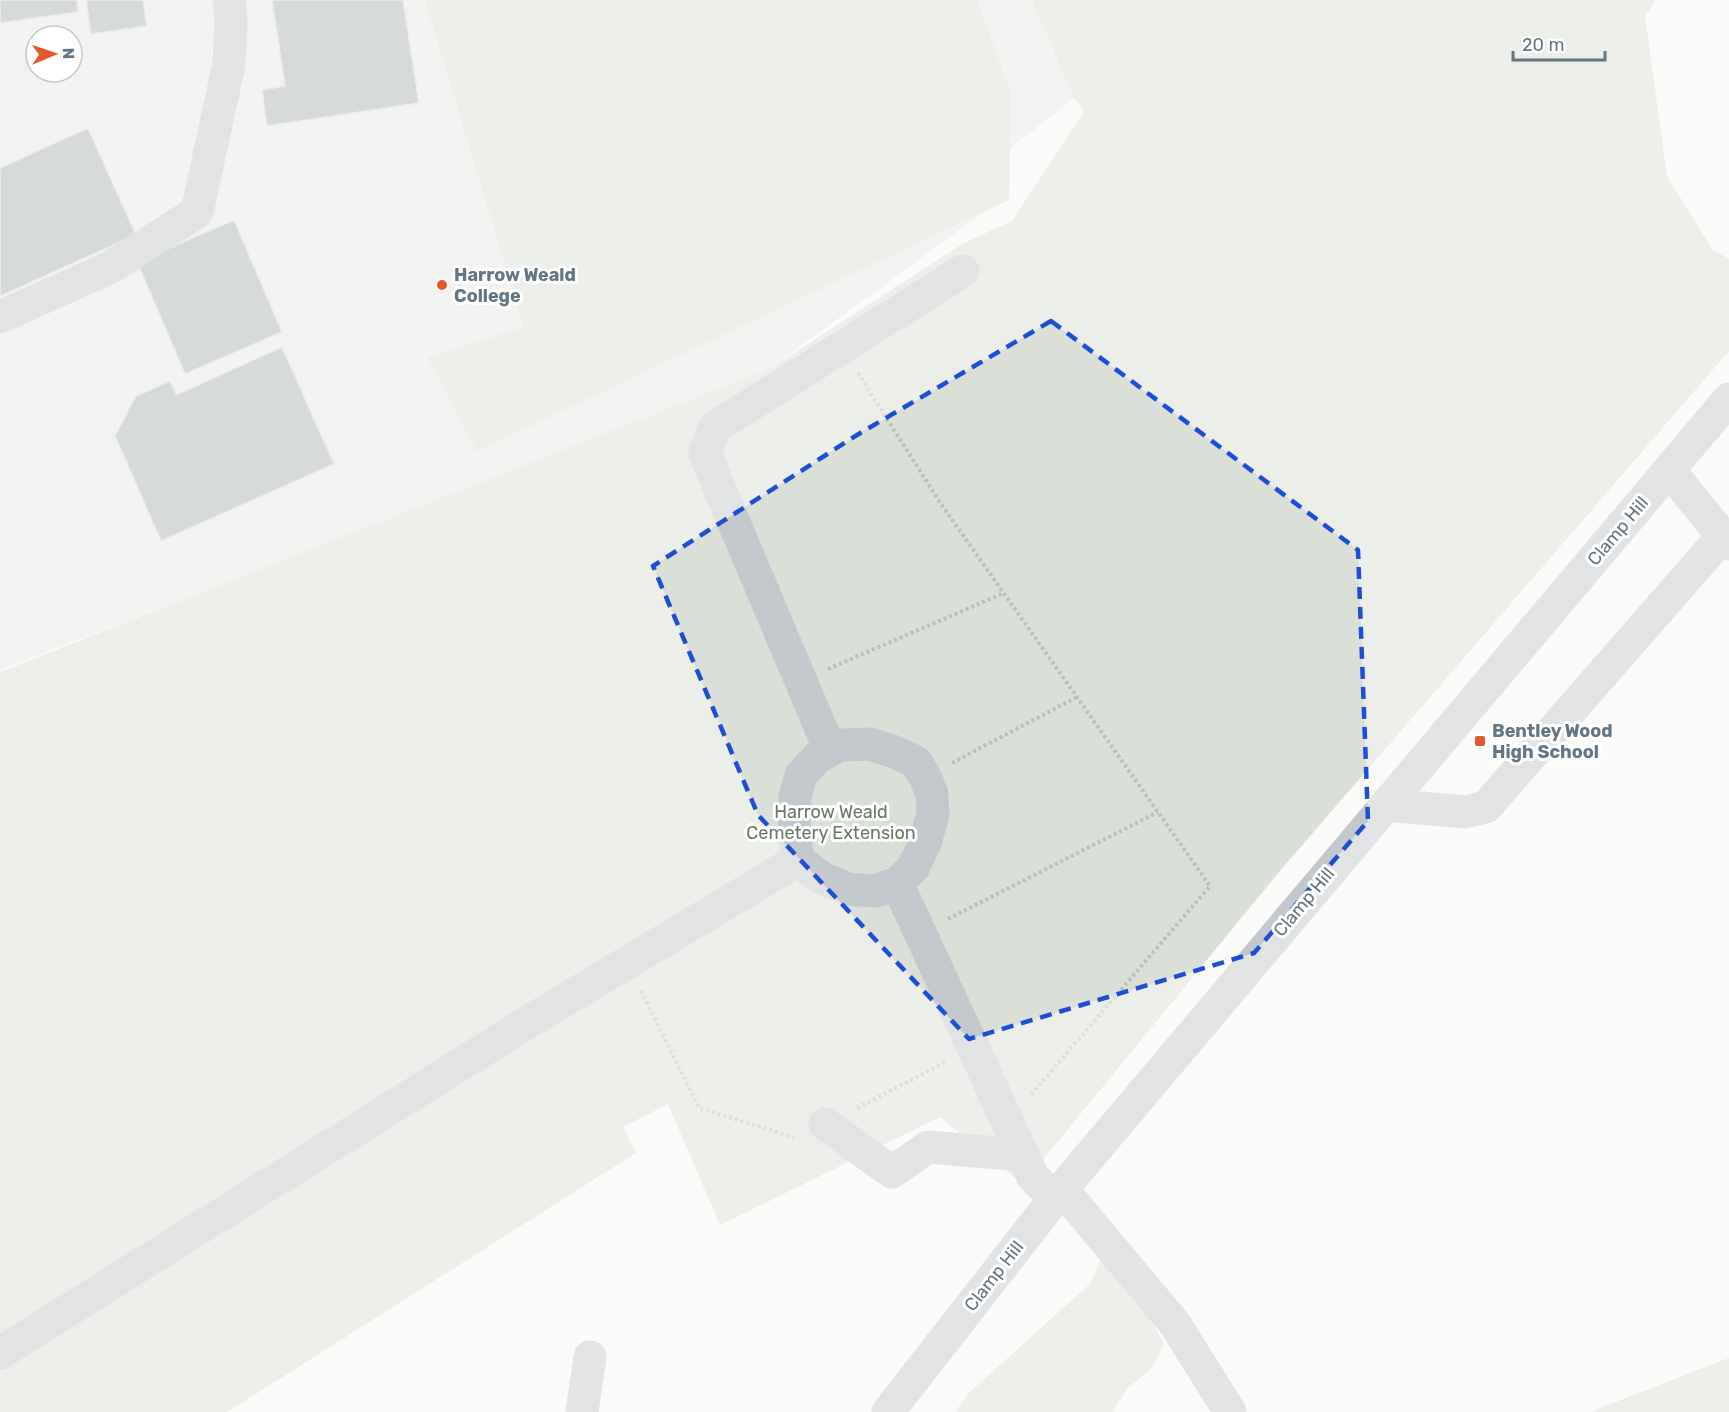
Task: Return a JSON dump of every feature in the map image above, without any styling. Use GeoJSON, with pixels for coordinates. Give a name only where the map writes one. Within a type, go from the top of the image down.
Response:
{"type":"FeatureCollection","features":[{"type":"Feature","properties":{"kind":"street"},"geometry":{"type":"LineString","coordinates":[[0,317],[111,267],[197,212],[229,64],[231,19],[229,0]]}},
{"type":"Feature","properties":{"kind":"street"},"geometry":{"type":"LineString","coordinates":[[830,750],[705,454],[714,428],[963,271]]}},
{"type":"Feature","properties":{"kind":"street","name":"Clamp Hill"},"geometry":{"type":"LineString","coordinates":[[888,1412],[1058,1193],[1729,399]]}},
{"type":"Feature","properties":{"kind":"street"},"geometry":{"type":"LineString","coordinates":[[1386,805],[1466,812],[1486,807],[1726,540],[1669,471]]}},
{"type":"Feature","properties":{"kind":"street"},"geometry":{"type":"LineString","coordinates":[[870,744],[916,762],[925,777],[932,794],[933,814],[925,843],[913,868],[897,883],[876,891],[848,889],[822,878],[798,860],[794,829],[795,798],[801,775],[818,757],[830,750],[840,745],[870,744]]}},
{"type":"Feature","properties":{"kind":"street"},"geometry":{"type":"LineString","coordinates":[[0,1353],[533,1019],[798,860]]}},
{"type":"Feature","properties":{"kind":"street"},"geometry":{"type":"LineString","coordinates":[[897,883],[1034,1177],[1058,1193],[1176,1323],[1230,1412]]}},
{"type":"Feature","properties":{"kind":"street"},"geometry":{"type":"LineString","coordinates":[[825,1124],[892,1172],[928,1147],[1023,1155]]}},
{"type":"Feature","properties":{"kind":"street"},"geometry":{"type":"LineString","coordinates":[[582,1412],[590,1357]]}},
{"type":"Feature","properties":{"kind":"path"},"geometry":{"type":"LineString","coordinates":[[842,348],[941,504],[1210,886],[1008,1122]]}},
{"type":"Feature","properties":{"kind":"path"},"geometry":{"type":"LineString","coordinates":[[801,681],[1004,593]]}},
{"type":"Feature","properties":{"kind":"path"},"geometry":{"type":"LineString","coordinates":[[925,777],[1077,697]]}},
{"type":"Feature","properties":{"kind":"path"},"geometry":{"type":"LineString","coordinates":[[920,933],[1158,812]]}},
{"type":"Feature","properties":{"kind":"path"},"geometry":{"type":"LineString","coordinates":[[627,963],[699,1108],[796,1138],[974,1048]]}},
{"type":"Feature","properties":{"kind":"highlighted area"},"geometry":{"type":"Polygon","coordinates":[[[1051,321],[1358,550],[1368,821],[1254,953],[969,1039],[758,815],[653,566],[857,435],[1051,321]]]}},
{"type":"Feature","properties":{"kind":"shaded area","name":"Harrow Weald College"},"geometry":{"type":"Polygon","coordinates":[[[0,0],[1032,0],[1074,98],[1018,142],[1003,158],[998,202],[769,369],[413,511],[0,670],[0,0]]]}},
{"type":"Feature","properties":{"kind":"green space"},"geometry":{"type":"Polygon","coordinates":[[[425,0],[977,0],[1011,94],[1009,200],[477,451],[428,358],[524,327],[425,0]]]}},
{"type":"Feature","properties":{"kind":"green space","name":"Harrow Weald Cemetery Extension"},"geometry":{"type":"Polygon","coordinates":[[[1032,0],[1656,0],[1645,16],[1667,176],[1712,249],[1729,259],[1729,351],[1279,872],[1023,1184],[940,1117],[720,1225],[668,1104],[623,1127],[636,1153],[227,1412],[0,1412],[0,672],[769,369],[964,243],[1012,221],[1084,112],[1074,98],[1032,0]]]}},
{"type":"Feature","properties":{"kind":"green space"},"geometry":{"type":"Polygon","coordinates":[[[1104,1251],[1144,1308],[1164,1343],[1152,1368],[1128,1388],[1112,1412],[955,1412],[970,1392],[1091,1283],[1104,1251]]]}},
{"type":"Feature","properties":{"kind":"green space"},"geometry":{"type":"Polygon","coordinates":[[[1729,1358],[1729,1412],[1595,1412],[1595,1410],[1729,1358]]]}},
{"type":"Feature","properties":{"kind":"building"},"geometry":{"type":"Polygon","coordinates":[[[0,0],[77,0],[78,12],[0,23],[0,0]]]}},
{"type":"Feature","properties":{"kind":"building"},"geometry":{"type":"Polygon","coordinates":[[[86,0],[143,0],[147,26],[91,34],[86,0]]]}},
{"type":"Feature","properties":{"kind":"building"},"geometry":{"type":"Polygon","coordinates":[[[272,0],[403,0],[419,103],[267,126],[262,90],[285,86],[272,0]]]}},
{"type":"Feature","properties":{"kind":"building"},"geometry":{"type":"Polygon","coordinates":[[[88,128],[136,235],[0,296],[0,168],[88,128]]]}},
{"type":"Feature","properties":{"kind":"building"},"geometry":{"type":"Polygon","coordinates":[[[234,220],[282,332],[185,374],[137,262],[234,220]]]}},
{"type":"Feature","properties":{"kind":"building"},"geometry":{"type":"Polygon","coordinates":[[[282,347],[334,464],[161,541],[115,436],[136,396],[170,381],[176,395],[282,347]]]}},
{"type":"Feature","properties":{"kind":"place","name":"Harrow Weald College"},"geometry":{"type":"Point","coordinates":[442,285]}},
{"type":"Feature","properties":{"kind":"place","name":"Bentley Wood High School"},"geometry":{"type":"Point","coordinates":[1480,741]}}]}
